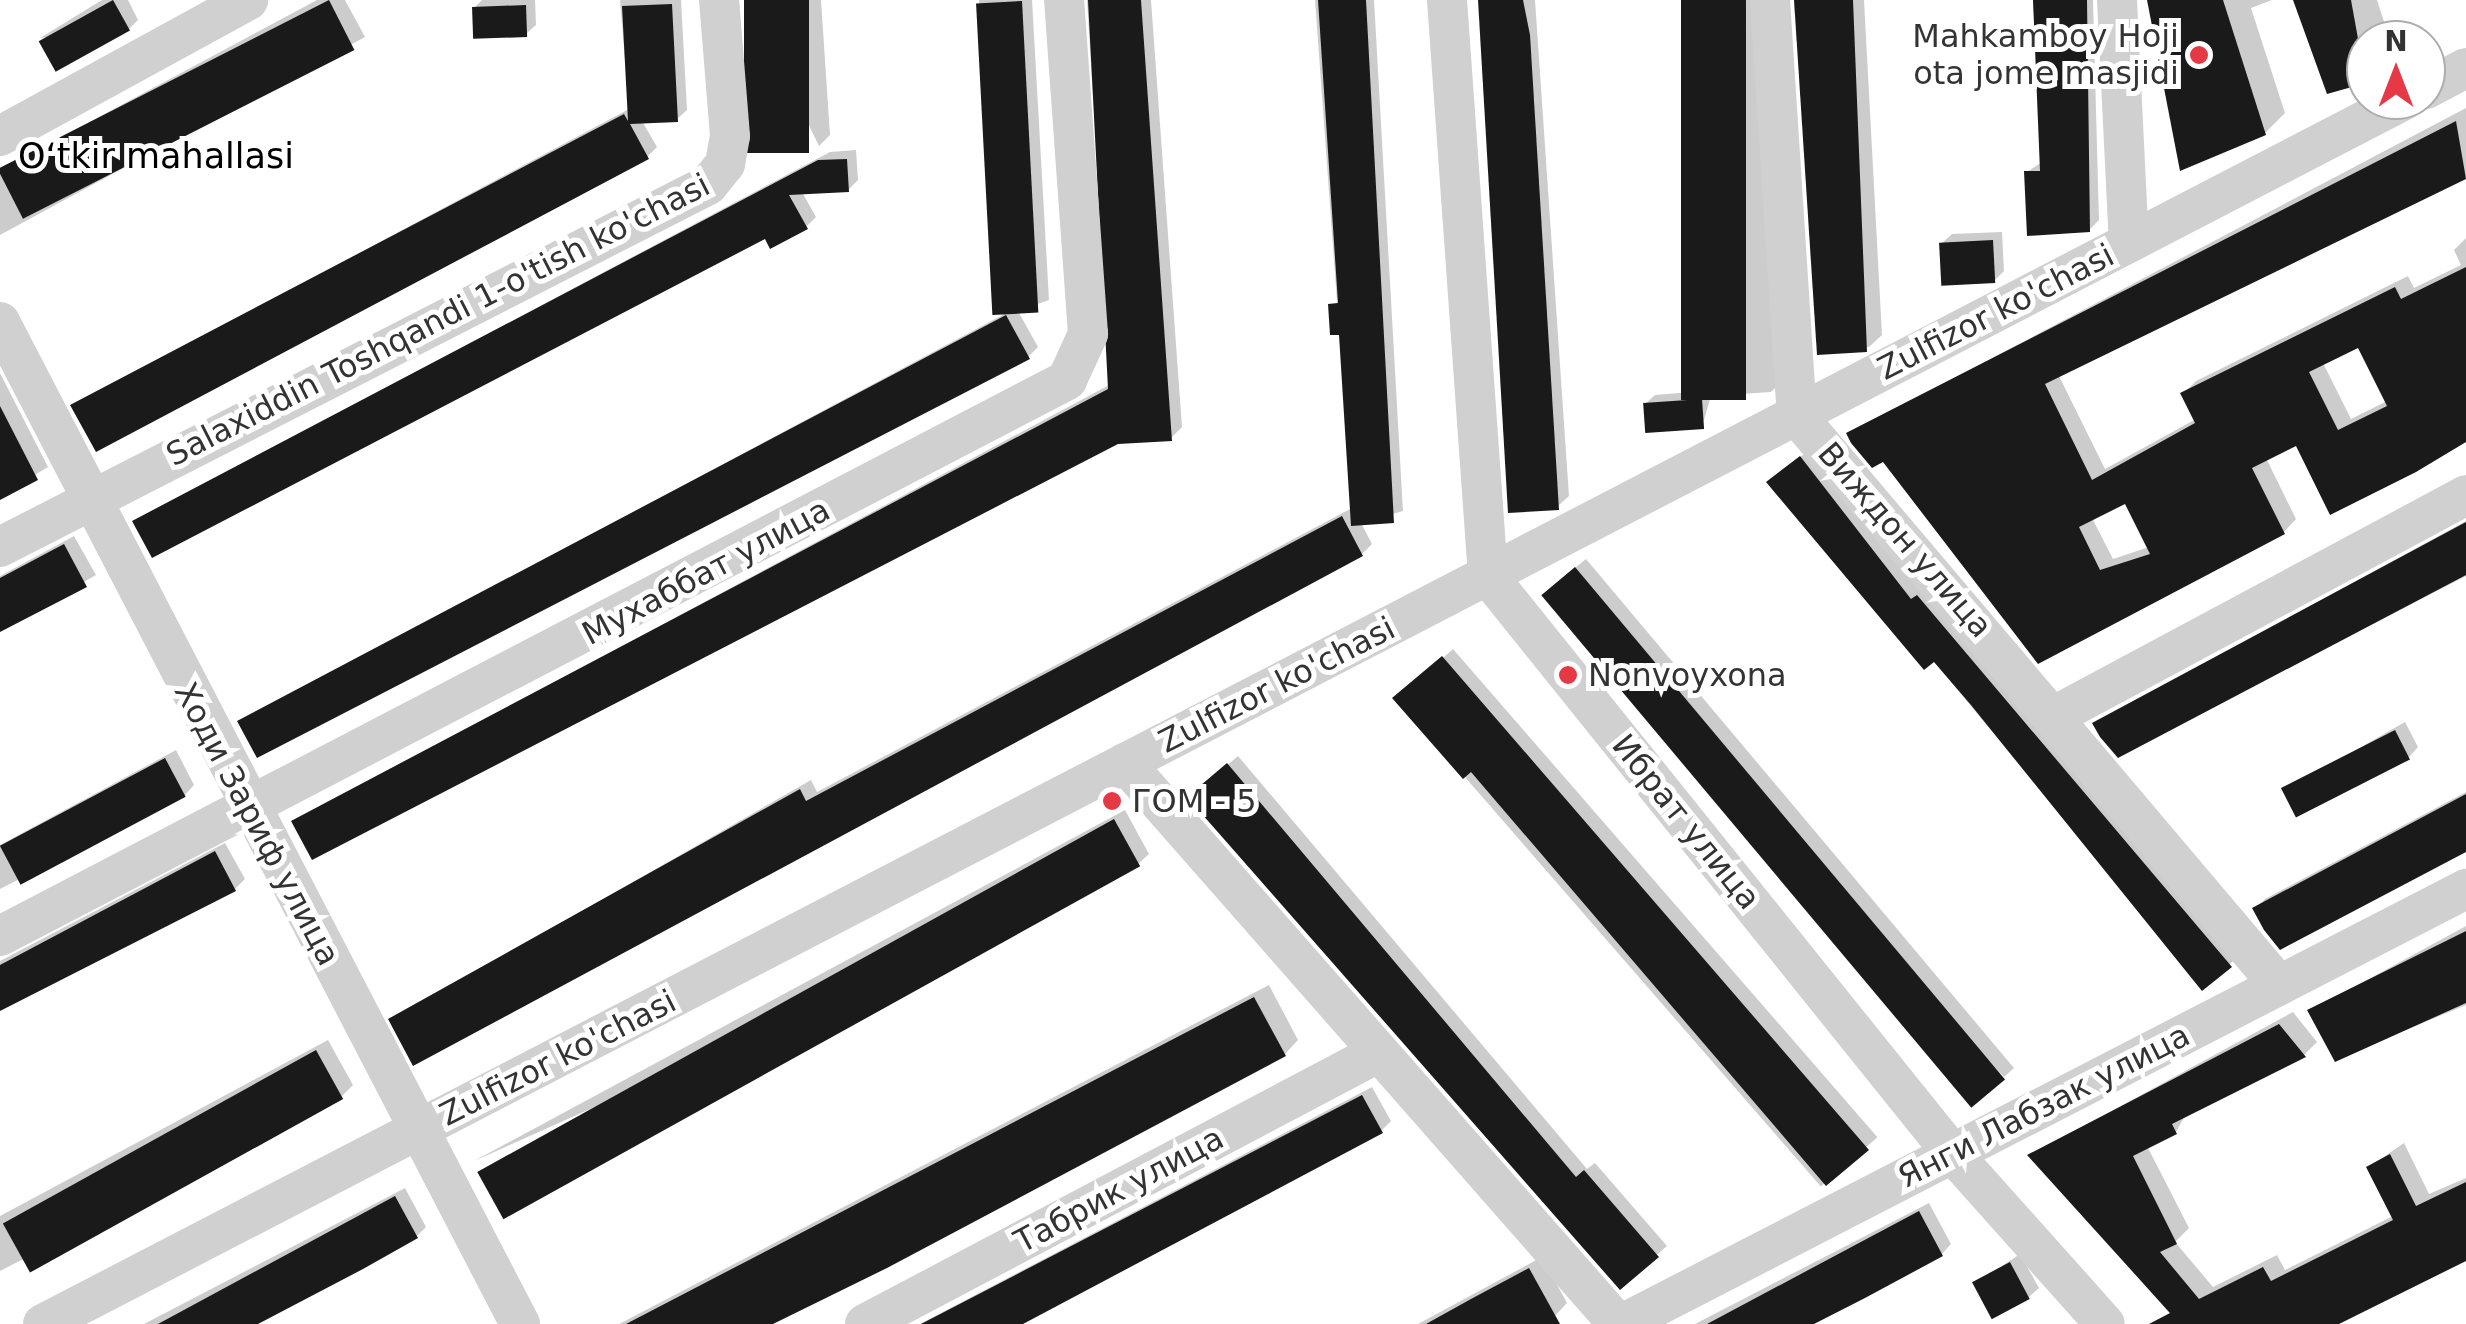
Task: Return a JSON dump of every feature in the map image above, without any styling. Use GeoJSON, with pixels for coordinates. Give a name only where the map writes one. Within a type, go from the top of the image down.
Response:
{"type":"FeatureCollection","features":[{"type":"Feature","properties":{"kind":"street"},"geometry":{"type":"LineString","coordinates":[[0,136],[248,0]]}},
{"type":"Feature","properties":{"kind":"street","name":"Salaxiddin Toshqandi 1-o'tish ko'chasi"},"geometry":{"type":"LineString","coordinates":[[0,546],[708,184],[725,164],[730,136],[719,0]]}},
{"type":"Feature","properties":{"kind":"street","name":"Мухаббат улица"},"geometry":{"type":"LineString","coordinates":[[0,936],[247,811],[1066,380],[1088,334],[1064,0]]}},
{"type":"Feature","properties":{"kind":"street"},"geometry":{"type":"LineString","coordinates":[[1447,0],[1488,576]]}},
{"type":"Feature","properties":{"kind":"street","name":"Виждон улица"},"geometry":{"type":"LineString","coordinates":[[1770,0],[1797,416],[2058,714],[2279,986]]}},
{"type":"Feature","properties":{"kind":"street"},"geometry":{"type":"LineString","coordinates":[[2116,0],[2130,243]]}},
{"type":"Feature","properties":{"kind":"street","name":"Zulfizor ko'chasi"},"geometry":{"type":"LineString","coordinates":[[43,1324],[2366,120]]}},
{"type":"Feature","properties":{"kind":"street","name":"Ходи Зариф улица"},"geometry":{"type":"LineString","coordinates":[[0,322],[247,811],[520,1324]]}},
{"type":"Feature","properties":{"kind":"street"},"geometry":{"type":"LineString","coordinates":[[2058,714],[2466,496]]}},
{"type":"Feature","properties":{"kind":"street","name":"Ибрат улица"},"geometry":{"type":"LineString","coordinates":[[1488,576],[1952,1153],[2105,1324]]}},
{"type":"Feature","properties":{"kind":"street"},"geometry":{"type":"LineString","coordinates":[[1126,763],[1374,1055],[1620,1324]]}},
{"type":"Feature","properties":{"kind":"street","name":"Янги Лабзак улица"},"geometry":{"type":"LineString","coordinates":[[1620,1324],[2466,889]]}},
{"type":"Feature","properties":{"kind":"street","name":"Табрик улица"},"geometry":{"type":"LineString","coordinates":[[864,1324],[1374,1055]]}},
{"type":"Feature","properties":{"kind":"building"},"geometry":{"type":"Polygon","coordinates":[[[113,0],[130,31],[56,72],[39,41],[113,0]]]}},
{"type":"Feature","properties":{"kind":"building"},"geometry":{"type":"Polygon","coordinates":[[[329,0],[354,50],[23,219],[0,168],[329,0]]]}},
{"type":"Feature","properties":{"kind":"building"},"geometry":{"type":"Polygon","coordinates":[[[744,0],[809,0],[809,153],[744,153],[744,0]]]}},
{"type":"Feature","properties":{"kind":"building"},"geometry":{"type":"Polygon","coordinates":[[[1088,0],[1141,0],[1172,441],[1118,444],[312,860],[291,821],[1108,389],[1088,0]]]}},
{"type":"Feature","properties":{"kind":"building"},"geometry":{"type":"Polygon","coordinates":[[[1318,0],[1366,0],[1394,523],[1351,526],[1339,335],[1330,335],[1328,304],[1338,303],[1318,0]]]}},
{"type":"Feature","properties":{"kind":"building"},"geometry":{"type":"Polygon","coordinates":[[[1478,0],[1523,0],[1530,35],[1559,510],[1508,513],[1478,0]]]}},
{"type":"Feature","properties":{"kind":"building"},"geometry":{"type":"Polygon","coordinates":[[[1681,0],[1746,0],[1746,400],[1681,400],[1681,0]]]}},
{"type":"Feature","properties":{"kind":"building"},"geometry":{"type":"Polygon","coordinates":[[[1794,0],[1853,0],[1867,352],[1817,355],[1794,0]]]}},
{"type":"Feature","properties":{"kind":"building"},"geometry":{"type":"Polygon","coordinates":[[[2033,0],[2087,0],[2090,232],[2027,236],[2024,171],[2040,171],[2033,0]]]}},
{"type":"Feature","properties":{"kind":"building","name":"Mahkamboy Hoji ota jome masjidi"},"geometry":{"type":"Polygon","coordinates":[[[2147,0],[2223,0],[2266,135],[2180,171],[2147,0]]]}},
{"type":"Feature","properties":{"kind":"building"},"geometry":{"type":"Polygon","coordinates":[[[2293,0],[2351,0],[2355,20],[2346,20],[2346,89],[2327,94],[2293,0]]]}},
{"type":"Feature","properties":{"kind":"building"},"geometry":{"type":"Polygon","coordinates":[[[1022,1],[1038,313],[992,315],[976,3],[1022,1]]]}},
{"type":"Feature","properties":{"kind":"building"},"geometry":{"type":"Polygon","coordinates":[[[672,4],[678,122],[630,124],[649,159],[96,452],[70,405],[624,114],[628,121],[622,6],[672,4]]]}},
{"type":"Feature","properties":{"kind":"building"},"geometry":{"type":"Polygon","coordinates":[[[526,5],[527,37],[473,39],[472,7],[526,5]]]}},
{"type":"Feature","properties":{"kind":"building"},"geometry":{"type":"Polygon","coordinates":[[[2456,121],[2466,179],[2045,384],[2092,480],[2195,423],[2180,393],[2395,287],[2401,299],[2466,267],[2466,442],[2416,472],[2330,515],[2296,446],[2252,468],[2285,534],[2038,664],[1883,462],[1872,468],[1846,433],[2456,121]],[[2358,348],[2309,372],[2338,430],[2387,406],[2358,348]],[[2125,504],[2079,527],[2100,570],[2150,554],[2125,504]]]}},
{"type":"Feature","properties":{"kind":"building"},"geometry":{"type":"Polygon","coordinates":[[[847,159],[849,192],[789,195],[808,229],[770,249],[765,239],[152,558],[132,521],[818,160],[847,159]]]}},
{"type":"Feature","properties":{"kind":"building"},"geometry":{"type":"Polygon","coordinates":[[[1993,240],[1995,283],[1941,286],[1939,243],[1993,240]]]}},
{"type":"Feature","properties":{"kind":"building"},"geometry":{"type":"Polygon","coordinates":[[[1006,315],[1030,359],[257,758],[237,721],[1006,315]]]}},
{"type":"Feature","properties":{"kind":"building"},"geometry":{"type":"Polygon","coordinates":[[[1702,399],[1704,429],[1645,433],[1643,403],[1702,399]]]}},
{"type":"Feature","properties":{"kind":"building"},"geometry":{"type":"Polygon","coordinates":[[[0,406],[38,480],[0,500],[0,406]]]}},
{"type":"Feature","properties":{"kind":"building"},"geometry":{"type":"Polygon","coordinates":[[[1800,456],[1911,599],[1917,595],[2232,967],[2202,991],[1971,705],[1934,662],[1924,670],[1766,482],[1800,456]]]}},
{"type":"Feature","properties":{"kind":"building"},"geometry":{"type":"Polygon","coordinates":[[[1342,516],[1363,556],[413,1066],[388,1019],[800,789],[806,801],[1342,516]]]}},
{"type":"Feature","properties":{"kind":"building"},"geometry":{"type":"Polygon","coordinates":[[[2466,522],[2466,575],[2118,758],[2092,723],[2466,522]]]}},
{"type":"Feature","properties":{"kind":"building"},"geometry":{"type":"Polygon","coordinates":[[[64,544],[87,587],[0,632],[0,578],[64,544]]]}},
{"type":"Feature","properties":{"kind":"building"},"geometry":{"type":"Polygon","coordinates":[[[1575,567],[2005,1079],[1971,1108],[1541,595],[1575,567]]]}},
{"type":"Feature","properties":{"kind":"building"},"geometry":{"type":"Polygon","coordinates":[[[1442,656],[1869,1150],[1826,1186],[1471,772],[1463,779],[1392,698],[1442,656]]]}},
{"type":"Feature","properties":{"kind":"building"},"geometry":{"type":"Polygon","coordinates":[[[2395,730],[2410,759],[2296,818],[2281,788],[2395,730]]]}},
{"type":"Feature","properties":{"kind":"building"},"geometry":{"type":"Polygon","coordinates":[[[165,758],[186,797],[21,885],[0,846],[165,758]]]}},
{"type":"Feature","properties":{"kind":"building"},"geometry":{"type":"Polygon","coordinates":[[[1227,763],[1576,1177],[1584,1170],[1659,1257],[1620,1290],[1187,797],[1227,763]]]}},
{"type":"Feature","properties":{"kind":"building"},"geometry":{"type":"Polygon","coordinates":[[[2466,794],[2466,852],[2280,950],[2264,930],[2252,908],[2466,794]]]}},
{"type":"Feature","properties":{"kind":"building"},"geometry":{"type":"Polygon","coordinates":[[[1114,819],[1140,866],[503,1219],[477,1172],[1114,819]]]}},
{"type":"Feature","properties":{"kind":"building"},"geometry":{"type":"Polygon","coordinates":[[[215,851],[236,891],[0,1011],[0,965],[215,851]]]}},
{"type":"Feature","properties":{"kind":"building"},"geometry":{"type":"Polygon","coordinates":[[[2466,931],[2466,1003],[2335,1062],[2307,1010],[2466,931]]]}},
{"type":"Feature","properties":{"kind":"building"},"geometry":{"type":"Polygon","coordinates":[[[1254,997],[1286,1056],[887,1268],[773,1324],[626,1324],[1254,997]]]}},
{"type":"Feature","properties":{"kind":"building"},"geometry":{"type":"Polygon","coordinates":[[[2279,1024],[2306,1057],[2172,1124],[2177,1134],[2133,1156],[2177,1244],[2160,1252],[2199,1299],[2263,1267],[2271,1281],[2393,1220],[2366,1167],[2390,1154],[2416,1206],[2466,1182],[2466,1261],[2339,1324],[2149,1324],[2170,1313],[2027,1155],[2279,1024]]]}},
{"type":"Feature","properties":{"kind":"building"},"geometry":{"type":"Polygon","coordinates":[[[316,1050],[343,1099],[30,1273],[3,1224],[316,1050]]]}},
{"type":"Feature","properties":{"kind":"building"},"geometry":{"type":"Polygon","coordinates":[[[1362,1095],[1383,1133],[1023,1324],[921,1324],[1362,1095]]]}},
{"type":"Feature","properties":{"kind":"building"},"geometry":{"type":"Polygon","coordinates":[[[395,1196],[418,1238],[363,1269],[258,1324],[158,1324],[395,1196]]]}},
{"type":"Feature","properties":{"kind":"building"},"geometry":{"type":"Polygon","coordinates":[[[1919,1211],[1943,1256],[1865,1298],[1814,1324],[1707,1324],[1919,1211]]]}},
{"type":"Feature","properties":{"kind":"building"},"geometry":{"type":"Polygon","coordinates":[[[2010,1262],[2030,1299],[1992,1319],[1972,1282],[2010,1262]]]}},
{"type":"Feature","properties":{"kind":"building"},"geometry":{"type":"Polygon","coordinates":[[[1529,1268],[1560,1324],[1426,1324],[1471,1299],[1529,1268]]]}},
{"type":"Feature","properties":{"kind":"place","name":"Mahkamboy Hoji ota jome masjidi"},"geometry":{"type":"Point","coordinates":[2199,55]}},
{"type":"Feature","properties":{"kind":"place","name":"Nonvoyxona"},"geometry":{"type":"Point","coordinates":[1568,675]}},
{"type":"Feature","properties":{"kind":"place","name":"ГОМ - 5"},"geometry":{"type":"Point","coordinates":[1112,801]}},
{"type":"Feature","properties":{"kind":"district","name":"Oʻtkir mahallasi"},"geometry":{"type":"Point","coordinates":[156,156]}}]}
